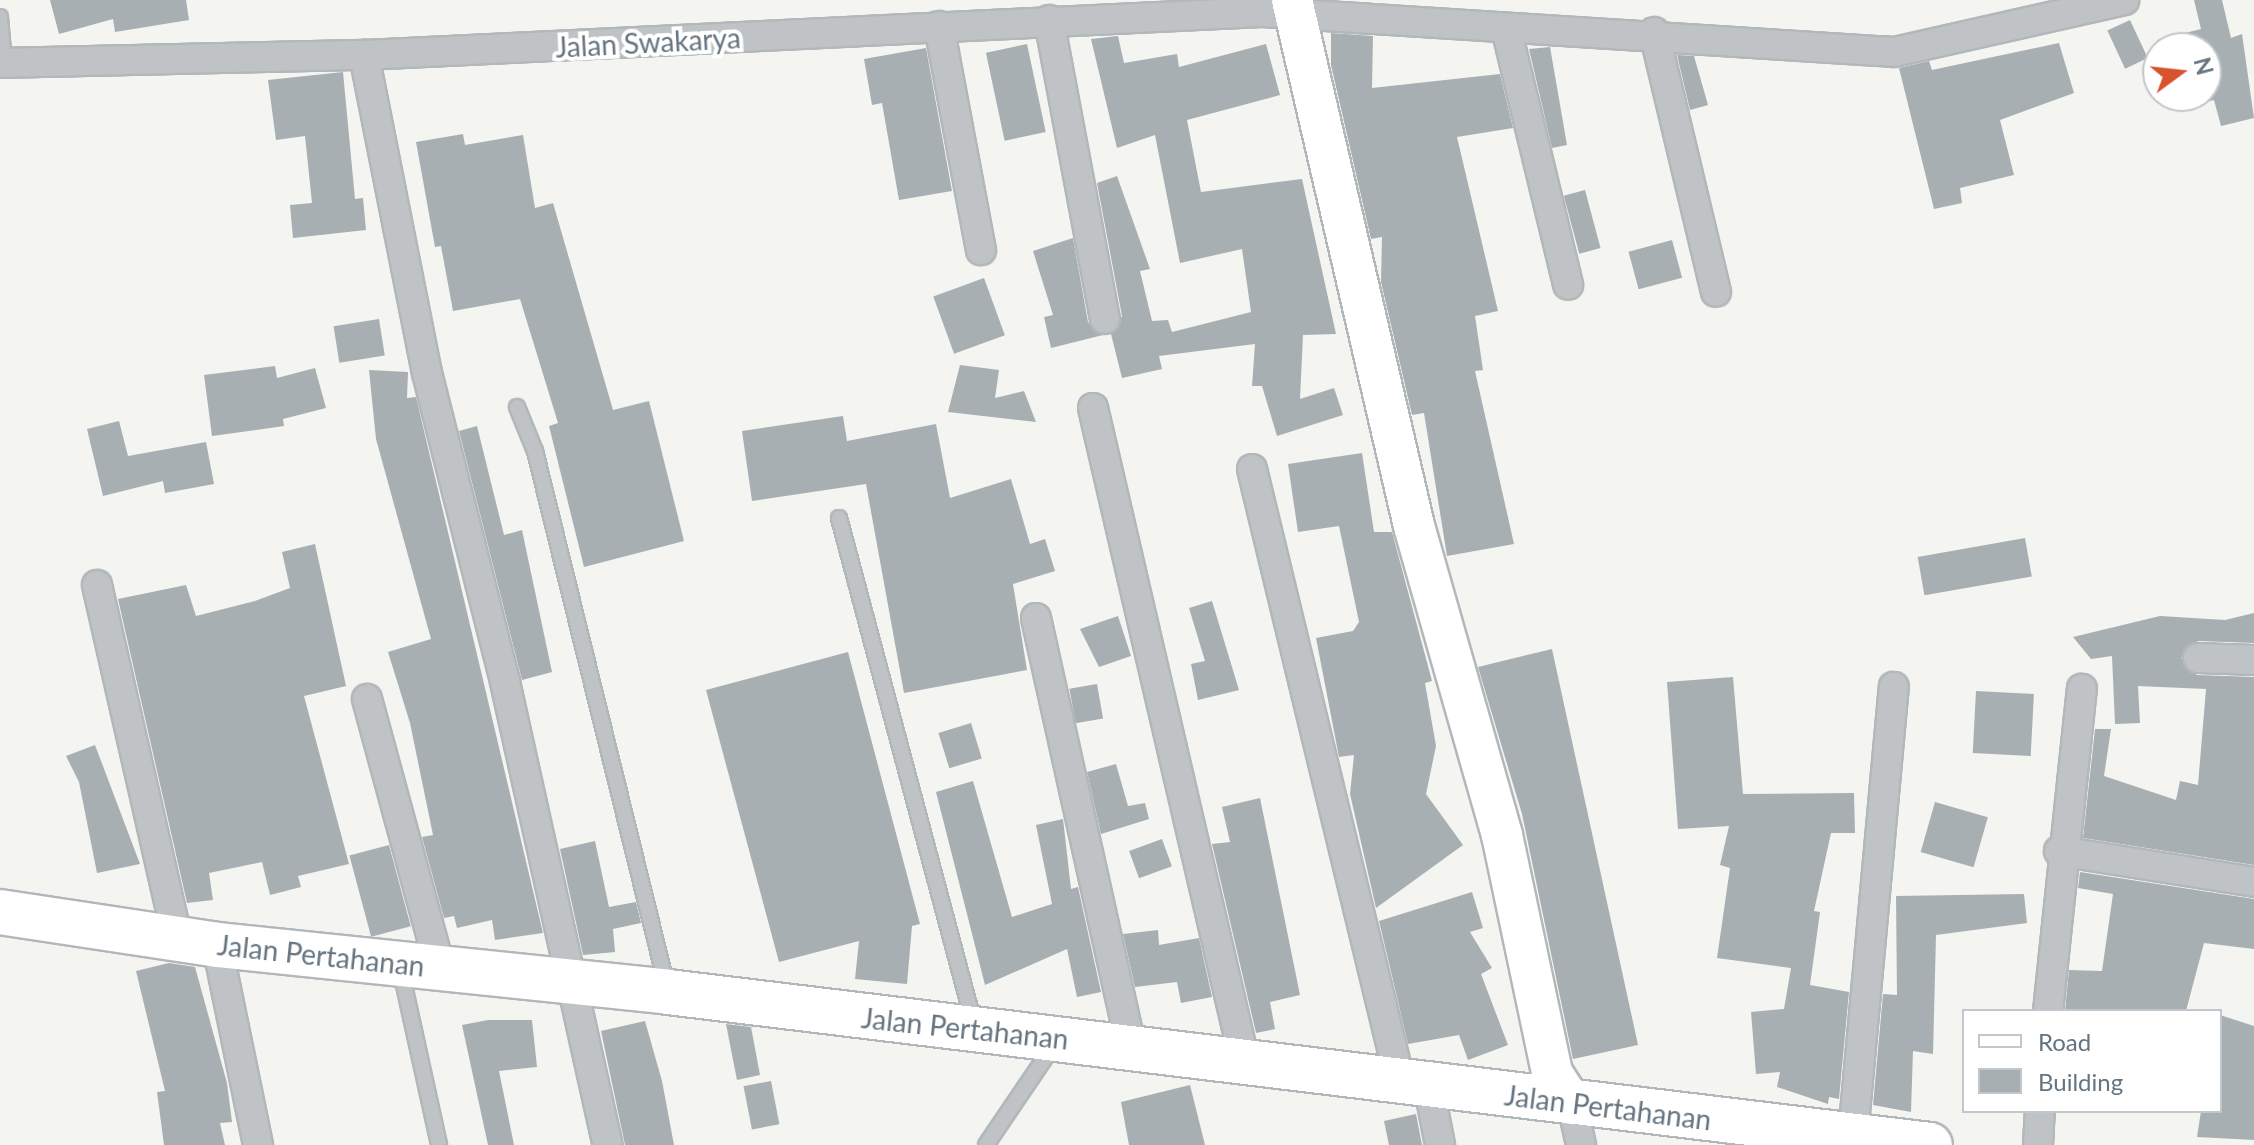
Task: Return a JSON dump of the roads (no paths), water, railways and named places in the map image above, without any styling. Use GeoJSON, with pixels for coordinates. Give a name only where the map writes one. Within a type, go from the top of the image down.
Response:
{"type":"FeatureCollection","features":[{"type":"Feature","properties":{"kind":"main road","name":"Jalan Pertahanan"},"geometry":{"type":"LineString","coordinates":[[0,912],[197,941],[668,992],[1131,1047],[1246,1067],[1414,1082],[1577,1124],[1853,1135],[1930,1145]]}},
{"type":"Feature","properties":{"kind":"street","name":"Jalan Swakarya"},"geometry":{"type":"LineString","coordinates":[[2,63],[364,55],[1293,7],[1487,17],[1894,52],[2124,0]]}},
{"type":"Feature","properties":{"kind":"street"},"geometry":{"type":"LineString","coordinates":[[1293,7],[1414,526],[1502,835],[1552,1073],[1577,1124]]}},
{"type":"Feature","properties":{"kind":"street"},"geometry":{"type":"LineString","coordinates":[[1487,17],[1568,285]]}},
{"type":"Feature","properties":{"kind":"street"},"geometry":{"type":"LineString","coordinates":[[1049,20],[1105,319]]}},
{"type":"Feature","properties":{"kind":"street"},"geometry":{"type":"LineString","coordinates":[[939,26],[981,250]]}},
{"type":"Feature","properties":{"kind":"street"},"geometry":{"type":"LineString","coordinates":[[1654,32],[1716,292]]}},
{"type":"Feature","properties":{"kind":"street"},"geometry":{"type":"LineString","coordinates":[[364,55],[427,373],[608,1145]]}},
{"type":"Feature","properties":{"kind":"street"},"geometry":{"type":"LineString","coordinates":[[1093,408],[1246,1067]]}},
{"type":"Feature","properties":{"kind":"street"},"geometry":{"type":"LineString","coordinates":[[1252,469],[1414,1082],[1440,1145]]}},
{"type":"Feature","properties":{"kind":"street"},"geometry":{"type":"LineString","coordinates":[[97,585],[258,1145]]}},
{"type":"Feature","properties":{"kind":"street"},"geometry":{"type":"LineString","coordinates":[[1036,618],[1131,1047]]}},
{"type":"Feature","properties":{"kind":"street"},"geometry":{"type":"LineString","coordinates":[[2198,658],[2254,660]]}},
{"type":"Feature","properties":{"kind":"street"},"geometry":{"type":"LineString","coordinates":[[1853,1135],[1894,687]]}},
{"type":"Feature","properties":{"kind":"street"},"geometry":{"type":"LineString","coordinates":[[2048,1009],[2059,851],[2082,689]]}},
{"type":"Feature","properties":{"kind":"street"},"geometry":{"type":"LineString","coordinates":[[367,699],[419,966]]}},
{"type":"Feature","properties":{"kind":"street"},"geometry":{"type":"LineString","coordinates":[[2059,851],[2254,882]]}},
{"type":"Feature","properties":{"kind":"street"},"geometry":{"type":"LineString","coordinates":[[2038,1145],[2040,1113]]}},
{"type":"Feature","properties":{"kind":"lane"},"geometry":{"type":"LineString","coordinates":[[0,17],[2,63]]}},
{"type":"Feature","properties":{"kind":"lane"},"geometry":{"type":"LineString","coordinates":[[517,407],[535,451],[668,992]]}},
{"type":"Feature","properties":{"kind":"lane"},"geometry":{"type":"LineString","coordinates":[[839,518],[976,1030]]}},
{"type":"Feature","properties":{"kind":"lane"},"geometry":{"type":"LineString","coordinates":[[419,966],[439,1145]]}},
{"type":"Feature","properties":{"kind":"lane"},"geometry":{"type":"LineString","coordinates":[[986,1145],[1057,1039]]}}]}
